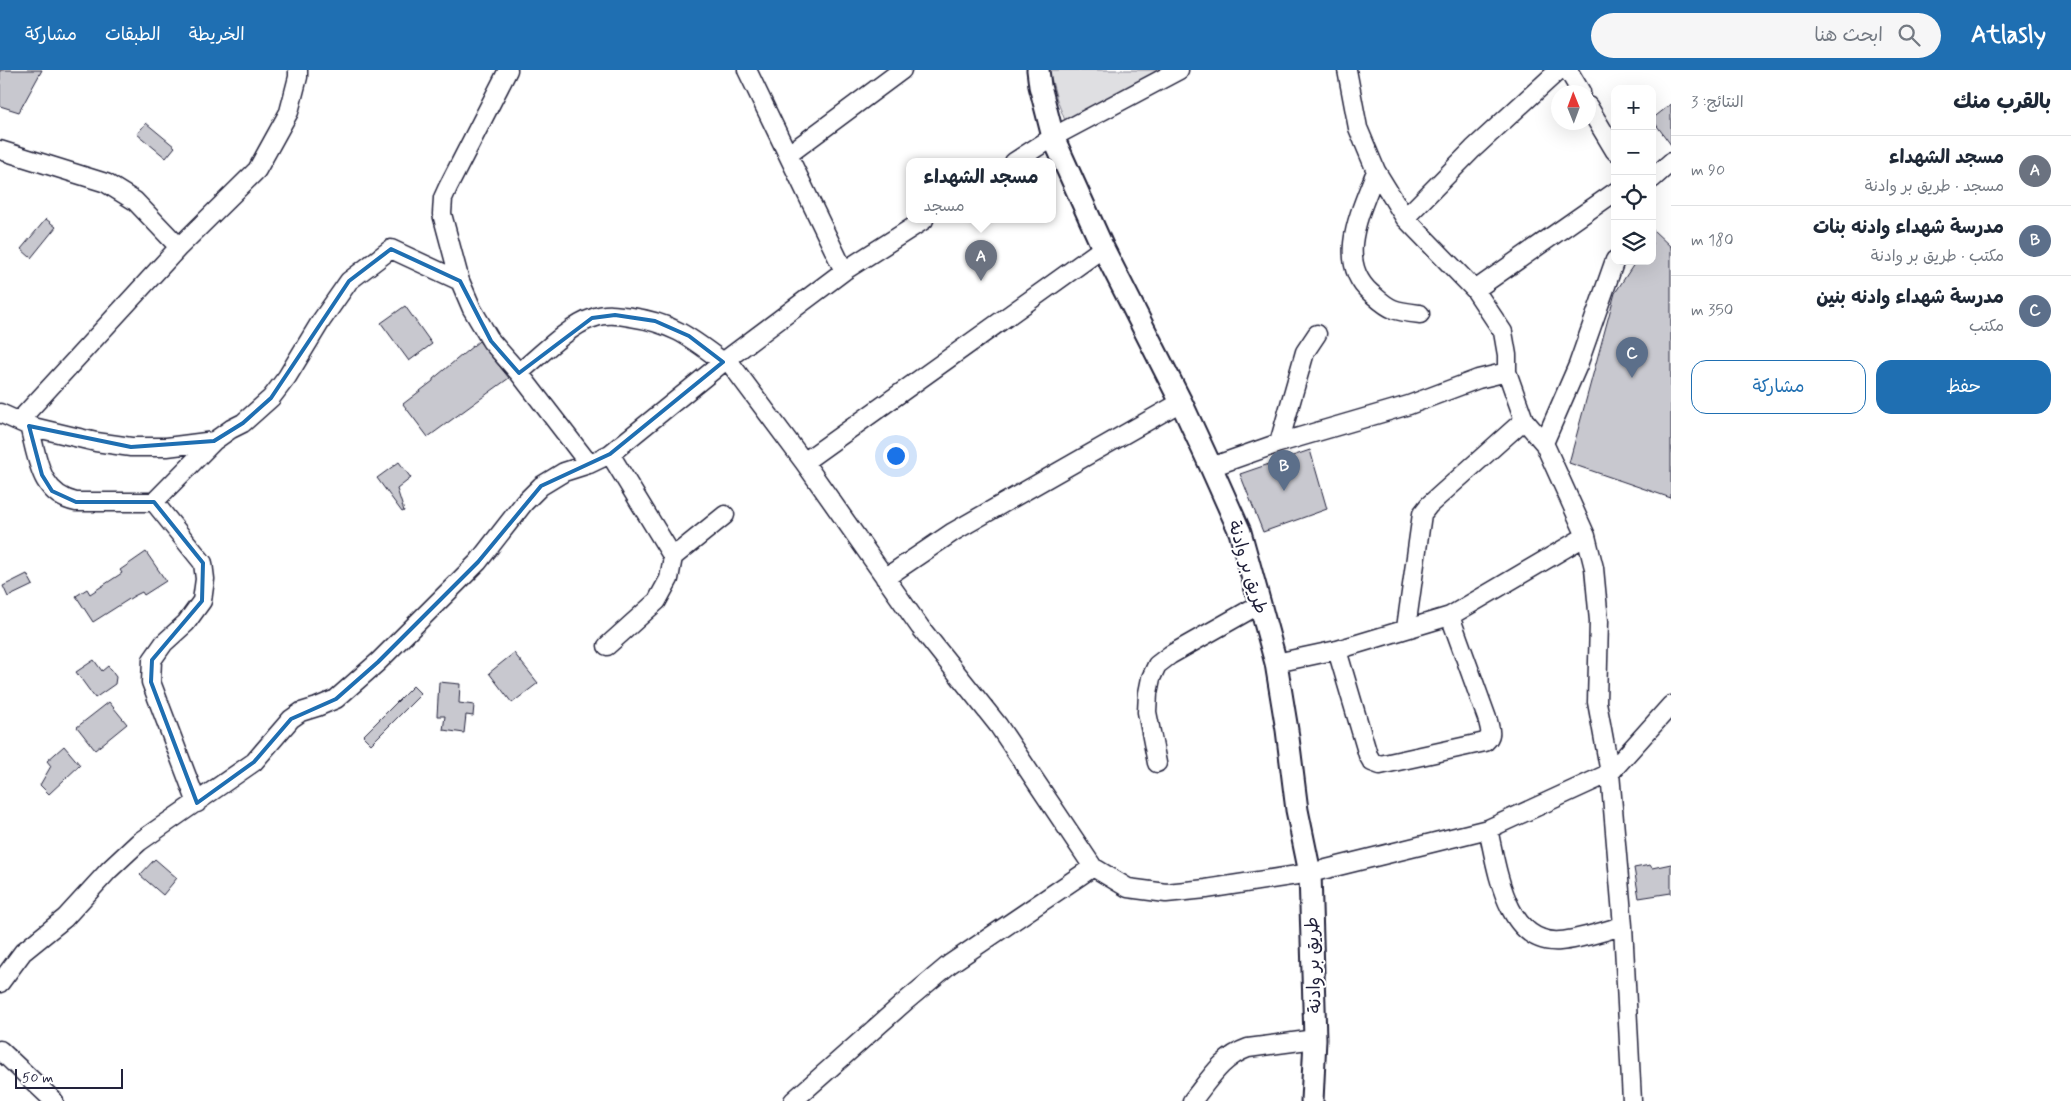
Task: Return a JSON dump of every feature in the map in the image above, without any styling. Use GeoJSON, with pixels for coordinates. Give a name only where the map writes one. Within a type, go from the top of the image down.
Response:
{"type":"FeatureCollection","features":[{"type":"Feature","properties":{"kind":"street"},"geometry":{"type":"LineString","coordinates":[[24,424],[179,247],[256,170],[289,112],[298,78],[298,70]]}},
{"type":"Feature","properties":{"kind":"street"},"geometry":{"type":"LineString","coordinates":[[508,70],[443,198],[442,214],[460,281],[472,309],[491,341],[519,373],[589,464]]}},
{"type":"Feature","properties":{"kind":"street"},"geometry":{"type":"LineString","coordinates":[[747,70],[844,271]]}},
{"type":"Feature","properties":{"kind":"street"},"geometry":{"type":"LineString","coordinates":[[789,154],[902,70]]}},
{"type":"Feature","properties":{"kind":"street","name":"طريق بر وادنة"},"geometry":{"type":"LineString","coordinates":[[1038,70],[1053,137],[1103,248],[1181,402],[1240,532],[1276,663],[1297,810],[1310,873],[1315,1038],[1312,1101]]}},
{"type":"Feature","properties":{"kind":"street"},"geometry":{"type":"LineString","coordinates":[[1020,158],[1053,137],[1179,70]]}},
{"type":"Feature","properties":{"kind":"street"},"geometry":{"type":"LineString","coordinates":[[1347,70],[1358,128],[1376,171],[1405,218],[1475,290],[1503,332],[1507,355],[1506,372],[1524,420],[1544,443],[1586,536],[1594,568],[1600,622],[1597,702],[1610,773],[1624,926],[1632,1101]]}},
{"type":"Feature","properties":{"kind":"street"},"geometry":{"type":"LineString","coordinates":[[1405,218],[1473,149],[1559,70]]}},
{"type":"Feature","properties":{"kind":"street"},"geometry":{"type":"LineString","coordinates":[[1568,70],[1577,85]]}},
{"type":"Feature","properties":{"kind":"street"},"geometry":{"type":"LineString","coordinates":[[1596,120],[1611,145]]}},
{"type":"Feature","properties":{"kind":"street"},"geometry":{"type":"LineString","coordinates":[[0,150],[106,183],[135,200],[179,247]]}},
{"type":"Feature","properties":{"kind":"street"},"geometry":{"type":"LineString","coordinates":[[1656,175],[1671,162]]}},
{"type":"Feature","properties":{"kind":"street"},"geometry":{"type":"LineString","coordinates":[[1376,171],[1356,226],[1352,251],[1353,262],[1359,280],[1379,300],[1393,309],[1420,314]]}},
{"type":"Feature","properties":{"kind":"street"},"geometry":{"type":"LineString","coordinates":[[1475,290],[1611,195]]}},
{"type":"Feature","properties":{"kind":"street"},"geometry":{"type":"LineString","coordinates":[[0,983],[23,952],[65,918],[109,870],[139,842],[254,762],[291,719],[301,712],[336,699],[378,662],[478,562],[524,503],[541,486],[564,472],[589,464],[610,454],[725,361],[844,271],[919,223]]}},
{"type":"Feature","properties":{"kind":"street"},"geometry":{"type":"LineString","coordinates":[[804,462],[1103,248]]}},
{"type":"Feature","properties":{"kind":"street"},"geometry":{"type":"LineString","coordinates":[[24,424],[42,475],[52,490],[65,500],[76,502],[154,502],[214,441],[231,429],[244,423],[271,398],[287,377],[321,321],[349,281],[391,249],[460,281]]}},
{"type":"Feature","properties":{"kind":"street"},"geometry":{"type":"LineString","coordinates":[[1544,443],[1578,365],[1613,265]]}},
{"type":"Feature","properties":{"kind":"street"},"geometry":{"type":"LineString","coordinates":[[519,373],[574,327],[603,315],[655,321],[688,336],[725,361],[804,462],[920,627],[998,725],[1093,867],[1128,888],[1166,893],[1206,889],[1310,873],[1488,829],[1610,773],[1671,704]]}},
{"type":"Feature","properties":{"kind":"street"},"geometry":{"type":"LineString","coordinates":[[1279,443],[1303,358],[1317,334]]}},
{"type":"Feature","properties":{"kind":"street"},"geometry":{"type":"LineString","coordinates":[[1211,467],[1279,443],[1409,405],[1478,379],[1506,372]]}},
{"type":"Feature","properties":{"kind":"street"},"geometry":{"type":"LineString","coordinates":[[885,578],[953,532],[1181,402]]}},
{"type":"Feature","properties":{"kind":"street"},"geometry":{"type":"LineString","coordinates":[[0,413],[24,424],[96,442],[131,447],[167,447],[214,441]]}},
{"type":"Feature","properties":{"kind":"street"},"geometry":{"type":"LineString","coordinates":[[1406,628],[1422,514],[1428,505],[1524,420]]}},
{"type":"Feature","properties":{"kind":"street"},"geometry":{"type":"LineString","coordinates":[[610,454],[673,557]]}},
{"type":"Feature","properties":{"kind":"street"},"geometry":{"type":"LineString","coordinates":[[154,502],[203,563],[206,579],[202,601],[186,623],[164,643],[152,660],[151,682],[197,803]]}},
{"type":"Feature","properties":{"kind":"street"},"geometry":{"type":"LineString","coordinates":[[607,646],[657,601],[669,579],[673,557],[725,515]]}},
{"type":"Feature","properties":{"kind":"street"},"geometry":{"type":"LineString","coordinates":[[1276,663],[1337,650],[1450,616],[1586,536]]}},
{"type":"Feature","properties":{"kind":"street"},"geometry":{"type":"LineString","coordinates":[[1157,763],[1147,712],[1151,678],[1157,665],[1170,654],[1260,604]]}},
{"type":"Feature","properties":{"kind":"street"},"geometry":{"type":"LineString","coordinates":[[1337,650],[1368,755],[1372,762],[1380,765],[1485,742],[1489,739],[1491,732],[1488,721],[1450,616]]}},
{"type":"Feature","properties":{"kind":"street"},"geometry":{"type":"LineString","coordinates":[[1488,829],[1508,904],[1526,930],[1540,940],[1560,941],[1624,926]]}},
{"type":"Feature","properties":{"kind":"street"},"geometry":{"type":"LineString","coordinates":[[793,1101],[906,1000],[950,964],[1093,867]]}},
{"type":"Feature","properties":{"kind":"street"},"geometry":{"type":"LineString","coordinates":[[1192,1101],[1225,1060],[1238,1051],[1315,1038]]}},
{"type":"Feature","properties":{"kind":"street"},"geometry":{"type":"LineString","coordinates":[[0,1050],[54,1101]]}},
{"type":"Feature","properties":{"kind":"highlighted area"},"geometry":{"type":"Polygon","coordinates":[[[391,249],[460,281],[491,341],[519,373],[592,318],[615,315],[655,321],[689,336],[723,362],[610,454],[541,486],[478,562],[378,662],[336,699],[291,719],[254,762],[197,803],[151,682],[152,660],[202,601],[203,563],[154,502],[76,502],[52,491],[42,475],[29,426],[131,447],[214,441],[243,423],[271,398],[349,281],[391,249]]]}},
{"type":"Feature","properties":{"kind":"shaded area"},"geometry":{"type":"Polygon","coordinates":[[[1049,70],[1167,70],[1066,123],[1057,100],[1049,70]]]}},
{"type":"Feature","properties":{"kind":"building"},"geometry":{"type":"Polygon","coordinates":[[[0,70],[42,70],[19,112],[0,106],[0,70]]]}},
{"type":"Feature","properties":{"kind":"building"},"geometry":{"type":"Polygon","coordinates":[[[1671,104],[1671,145],[1656,124],[1656,116],[1671,104]]]}},
{"type":"Feature","properties":{"kind":"building"},"geometry":{"type":"Polygon","coordinates":[[[146,123],[175,147],[166,158],[137,134],[146,123]]]}},
{"type":"Feature","properties":{"kind":"building"},"geometry":{"type":"Polygon","coordinates":[[[46,219],[56,227],[31,258],[21,249],[46,219]]]}},
{"type":"Feature","properties":{"kind":"building"},"geometry":{"type":"Polygon","coordinates":[[[1656,233],[1671,247],[1671,498],[1569,463],[1615,293],[1633,265],[1656,265],[1656,233]]]}},
{"type":"Feature","properties":{"kind":"building"},"geometry":{"type":"Polygon","coordinates":[[[405,306],[432,344],[409,361],[381,323],[405,306]]]}},
{"type":"Feature","properties":{"kind":"building"},"geometry":{"type":"Polygon","coordinates":[[[479,341],[509,378],[428,437],[403,404],[479,341]]]}},
{"type":"Feature","properties":{"kind":"building"},"geometry":{"type":"Polygon","coordinates":[[[1310,450],[1327,509],[1263,532],[1240,474],[1310,450]]]}},
{"type":"Feature","properties":{"kind":"building"},"geometry":{"type":"Polygon","coordinates":[[[399,462],[411,478],[397,489],[404,511],[402,512],[377,478],[399,462]]]}},
{"type":"Feature","properties":{"kind":"building"},"geometry":{"type":"Polygon","coordinates":[[[146,552],[166,581],[144,595],[142,592],[134,596],[93,622],[76,596],[87,589],[90,594],[122,573],[120,570],[146,552]]]}},
{"type":"Feature","properties":{"kind":"building"},"geometry":{"type":"Polygon","coordinates":[[[27,574],[33,585],[8,597],[3,586],[27,574]]]}},
{"type":"Feature","properties":{"kind":"building"},"geometry":{"type":"Polygon","coordinates":[[[514,653],[538,683],[512,703],[489,673],[514,653]]]}},
{"type":"Feature","properties":{"kind":"building"},"geometry":{"type":"Polygon","coordinates":[[[94,660],[102,671],[108,666],[116,677],[115,684],[95,698],[76,672],[94,660]]]}},
{"type":"Feature","properties":{"kind":"building"},"geometry":{"type":"Polygon","coordinates":[[[439,682],[460,684],[459,703],[474,705],[473,716],[466,715],[464,733],[443,730],[445,716],[437,716],[439,682]]]}},
{"type":"Feature","properties":{"kind":"building"},"geometry":{"type":"Polygon","coordinates":[[[413,686],[421,694],[371,744],[363,736],[413,686]]]}},
{"type":"Feature","properties":{"kind":"building"},"geometry":{"type":"Polygon","coordinates":[[[109,702],[127,724],[95,750],[77,727],[109,702]]]}},
{"type":"Feature","properties":{"kind":"building"},"geometry":{"type":"Polygon","coordinates":[[[64,746],[80,765],[49,794],[40,785],[51,766],[47,761],[64,746]]]}},
{"type":"Feature","properties":{"kind":"building"},"geometry":{"type":"Polygon","coordinates":[[[155,859],[177,878],[163,895],[140,875],[155,859]]]}},
{"type":"Feature","properties":{"kind":"building"},"geometry":{"type":"Polygon","coordinates":[[[1671,864],[1671,893],[1639,898],[1634,868],[1650,865],[1652,868],[1671,864]]]}},
{"type":"Feature","properties":{"kind":"place","name":"مسجد الشهداء"},"geometry":{"type":"Point","coordinates":[981,281]}},
{"type":"Feature","properties":{"kind":"place","name":"مدرسة شهداء وادنه بنين"},"geometry":{"type":"Point","coordinates":[1632,378]}},
{"type":"Feature","properties":{"kind":"place","name":"مدرسة شهداء وادنه بنات"},"geometry":{"type":"Point","coordinates":[1284,491]}}]}
